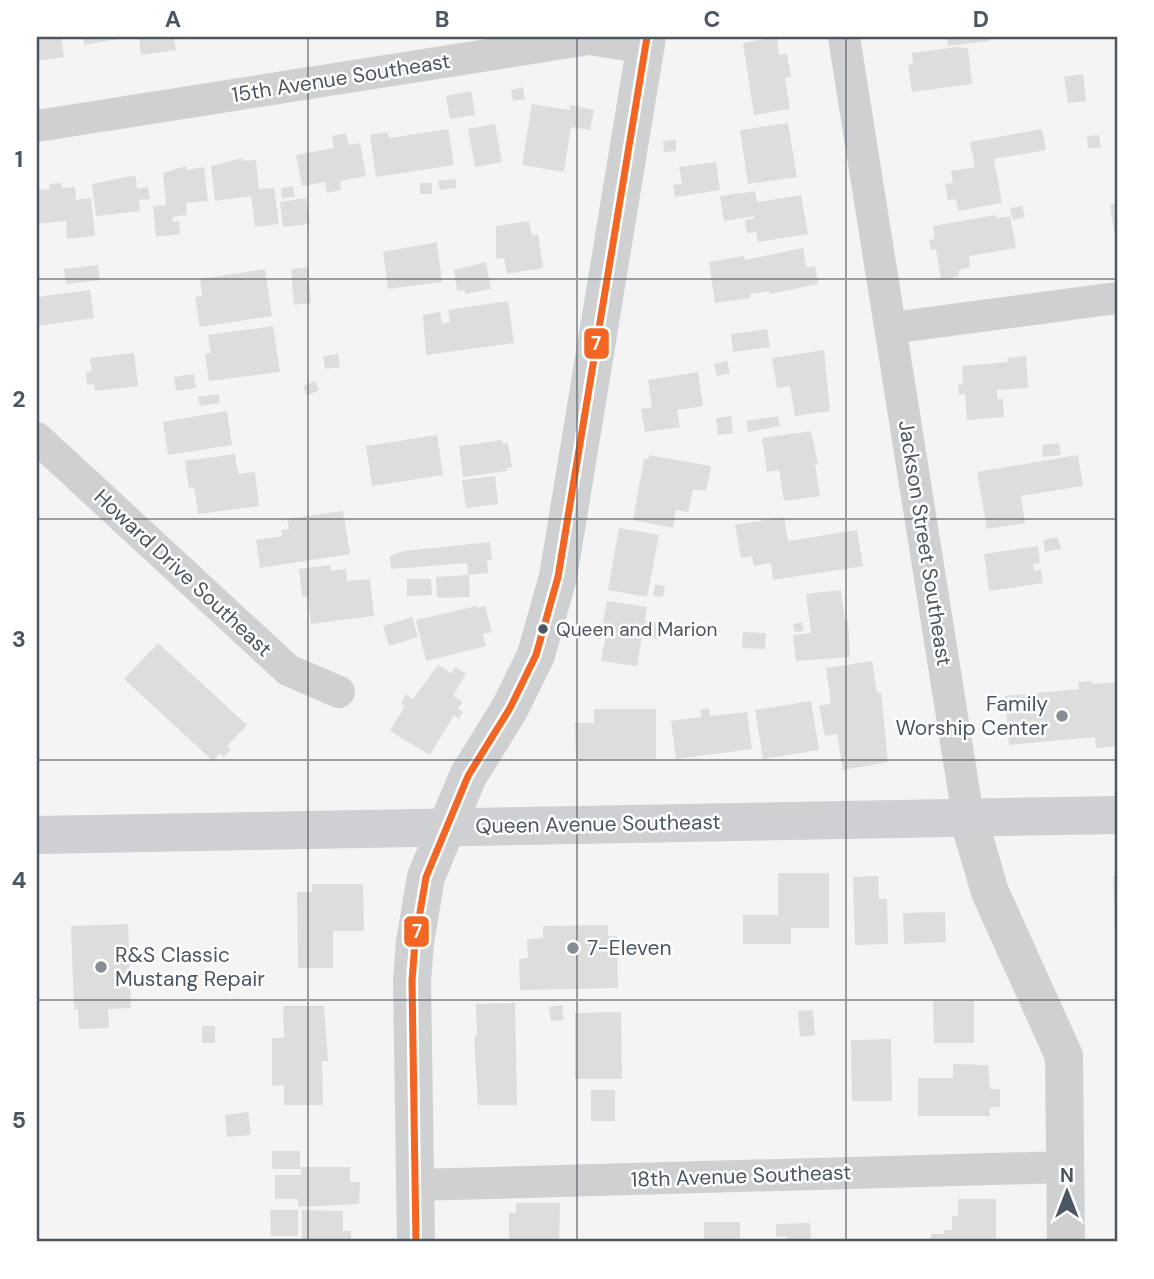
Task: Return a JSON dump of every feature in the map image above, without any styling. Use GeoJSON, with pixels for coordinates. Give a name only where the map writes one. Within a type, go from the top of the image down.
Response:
{"type":"FeatureCollection","features":[{"type":"Feature","properties":{"kind":"main road","name":"Queen Avenue Southeast"},"geometry":{"type":"LineString","coordinates":[[37,835],[1117,815]]}},
{"type":"Feature","properties":{"kind":"street","name":"Jackson Street Southeast"},"geometry":{"type":"LineString","coordinates":[[844,37],[968,817],[990,892],[1063,1056],[1066,1242]]}},
{"type":"Feature","properties":{"kind":"street","name":"15th Avenue Southeast"},"geometry":{"type":"LineString","coordinates":[[37,126],[590,39],[646,43]]}},
{"type":"Feature","properties":{"kind":"street"},"geometry":{"type":"LineString","coordinates":[[416,1242],[412,984],[415,942],[426,877],[468,776],[510,708],[536,655],[552,598],[646,43]]}},
{"type":"Feature","properties":{"kind":"street"},"geometry":{"type":"LineString","coordinates":[[891,328],[1117,298]]}},
{"type":"Feature","properties":{"kind":"street","name":"Howard Drive Southeast"},"geometry":{"type":"LineString","coordinates":[[37,438],[288,670],[339,692]]}},
{"type":"Feature","properties":{"kind":"street","name":"18th Avenue Southeast"},"geometry":{"type":"LineString","coordinates":[[416,1185],[1066,1167]]}},
{"type":"Feature","properties":{"kind":"building"},"geometry":{"type":"Polygon","coordinates":[[[37,37],[61,37],[64,57],[37,61],[37,37]]]}},
{"type":"Feature","properties":{"kind":"building"},"geometry":{"type":"Polygon","coordinates":[[[83,37],[122,37],[123,38],[84,45],[83,37]]]}},
{"type":"Feature","properties":{"kind":"building"},"geometry":{"type":"Polygon","coordinates":[[[139,37],[174,37],[176,50],[141,55],[139,37]]]}},
{"type":"Feature","properties":{"kind":"building"},"geometry":{"type":"Polygon","coordinates":[[[777,37],[779,55],[787,54],[791,77],[785,78],[790,109],[754,115],[743,43],[777,37]]]}},
{"type":"Feature","properties":{"kind":"building"},"geometry":{"type":"Polygon","coordinates":[[[947,37],[988,37],[989,41],[948,46],[947,37]]]}},
{"type":"Feature","properties":{"kind":"building"},"geometry":{"type":"Polygon","coordinates":[[[968,48],[972,84],[912,92],[908,65],[913,64],[912,53],[968,48]]]}},
{"type":"Feature","properties":{"kind":"building"},"geometry":{"type":"Polygon","coordinates":[[[1083,74],[1086,101],[1068,103],[1064,77],[1083,74]]]}},
{"type":"Feature","properties":{"kind":"building"},"geometry":{"type":"Polygon","coordinates":[[[523,87],[525,99],[513,101],[511,90],[523,87]]]}},
{"type":"Feature","properties":{"kind":"building"},"geometry":{"type":"Polygon","coordinates":[[[471,91],[475,115],[450,119],[446,96],[471,91]]]}},
{"type":"Feature","properties":{"kind":"building"},"geometry":{"type":"Polygon","coordinates":[[[532,104],[570,110],[570,105],[594,110],[590,130],[571,127],[564,172],[522,165],[532,104]]]}},
{"type":"Feature","properties":{"kind":"building"},"geometry":{"type":"Polygon","coordinates":[[[788,123],[797,177],[748,184],[740,130],[788,123]]]}},
{"type":"Feature","properties":{"kind":"building"},"geometry":{"type":"Polygon","coordinates":[[[495,124],[502,162],[475,167],[468,129],[495,124]]]}},
{"type":"Feature","properties":{"kind":"building"},"geometry":{"type":"Polygon","coordinates":[[[448,129],[454,165],[376,177],[370,135],[388,132],[389,138],[448,129]]]}},
{"type":"Feature","properties":{"kind":"building"},"geometry":{"type":"Polygon","coordinates":[[[1042,129],[1046,150],[994,159],[1002,203],[958,211],[956,199],[948,200],[945,184],[953,183],[951,171],[975,167],[970,142],[1042,129]]]}},
{"type":"Feature","properties":{"kind":"building"},"geometry":{"type":"Polygon","coordinates":[[[346,133],[349,145],[360,143],[366,176],[340,181],[341,190],[327,193],[325,182],[302,186],[296,155],[334,148],[332,136],[346,133]]]}},
{"type":"Feature","properties":{"kind":"building"},"geometry":{"type":"Polygon","coordinates":[[[1099,135],[1101,147],[1088,149],[1087,136],[1099,135]]]}},
{"type":"Feature","properties":{"kind":"building"},"geometry":{"type":"Polygon","coordinates":[[[676,140],[676,151],[664,152],[663,141],[676,140]]]}},
{"type":"Feature","properties":{"kind":"building"},"geometry":{"type":"Polygon","coordinates":[[[242,158],[243,161],[256,160],[259,189],[274,188],[279,224],[255,227],[251,196],[215,201],[211,166],[242,158]]]}},
{"type":"Feature","properties":{"kind":"building"},"geometry":{"type":"Polygon","coordinates":[[[716,162],[720,190],[675,197],[673,185],[682,184],[679,167],[716,162]]]}},
{"type":"Feature","properties":{"kind":"building"},"geometry":{"type":"Polygon","coordinates":[[[186,166],[187,170],[204,167],[208,201],[186,203],[187,215],[172,217],[173,222],[179,221],[180,234],[156,237],[153,206],[166,205],[163,173],[186,166]]]}},
{"type":"Feature","properties":{"kind":"building"},"geometry":{"type":"Polygon","coordinates":[[[136,177],[137,189],[148,187],[150,199],[139,200],[140,211],[96,216],[92,184],[136,177]]]}},
{"type":"Feature","properties":{"kind":"building"},"geometry":{"type":"Polygon","coordinates":[[[456,179],[456,188],[440,190],[438,181],[456,179]]]}},
{"type":"Feature","properties":{"kind":"building"},"geometry":{"type":"Polygon","coordinates":[[[62,183],[62,188],[75,187],[76,200],[91,198],[95,236],[67,239],[66,221],[37,224],[37,190],[50,189],[49,184],[62,183]]]}},
{"type":"Feature","properties":{"kind":"building"},"geometry":{"type":"Polygon","coordinates":[[[420,183],[432,183],[432,194],[420,194],[420,183]]]}},
{"type":"Feature","properties":{"kind":"building"},"geometry":{"type":"Polygon","coordinates":[[[293,186],[295,197],[282,198],[281,188],[293,186]]]}},
{"type":"Feature","properties":{"kind":"building"},"geometry":{"type":"Polygon","coordinates":[[[755,191],[757,202],[801,195],[808,234],[758,242],[756,232],[747,233],[745,220],[754,219],[753,216],[724,221],[720,196],[755,191]]]}},
{"type":"Feature","properties":{"kind":"building"},"geometry":{"type":"Polygon","coordinates":[[[306,198],[310,224],[283,227],[280,202],[306,198]]]}},
{"type":"Feature","properties":{"kind":"building"},"geometry":{"type":"Polygon","coordinates":[[[1117,203],[1117,232],[1114,232],[1110,204],[1117,203]]]}},
{"type":"Feature","properties":{"kind":"building"},"geometry":{"type":"Polygon","coordinates":[[[1022,206],[1025,217],[1013,220],[1010,208],[1022,206]]]}},
{"type":"Feature","properties":{"kind":"building"},"geometry":{"type":"Polygon","coordinates":[[[996,215],[996,218],[1010,216],[1016,248],[969,256],[970,267],[959,270],[959,276],[941,280],[936,249],[931,250],[929,240],[935,239],[933,226],[996,215]]]}},
{"type":"Feature","properties":{"kind":"building"},"geometry":{"type":"Polygon","coordinates":[[[529,221],[532,236],[538,234],[543,268],[507,274],[504,258],[496,259],[496,226],[529,221]]]}},
{"type":"Feature","properties":{"kind":"building"},"geometry":{"type":"Polygon","coordinates":[[[437,242],[442,282],[388,289],[383,252],[437,242]]]}},
{"type":"Feature","properties":{"kind":"building"},"geometry":{"type":"Polygon","coordinates":[[[803,248],[806,267],[815,266],[818,284],[770,294],[769,291],[750,294],[750,298],[715,303],[709,262],[744,256],[745,260],[803,248]]]}},
{"type":"Feature","properties":{"kind":"building"},"geometry":{"type":"Polygon","coordinates":[[[486,262],[491,289],[465,294],[465,290],[457,291],[454,270],[486,262]]]}},
{"type":"Feature","properties":{"kind":"building"},"geometry":{"type":"Polygon","coordinates":[[[98,265],[100,280],[66,284],[64,269],[98,265]]]}},
{"type":"Feature","properties":{"kind":"building"},"geometry":{"type":"Polygon","coordinates":[[[308,267],[311,303],[294,305],[291,269],[308,267]]]}},
{"type":"Feature","properties":{"kind":"building"},"geometry":{"type":"Polygon","coordinates":[[[265,269],[272,316],[200,327],[195,297],[202,296],[200,279],[265,269]]]}},
{"type":"Feature","properties":{"kind":"building"},"geometry":{"type":"Polygon","coordinates":[[[90,290],[94,318],[37,326],[37,297],[90,290]]]}},
{"type":"Feature","properties":{"kind":"building"},"geometry":{"type":"Polygon","coordinates":[[[508,301],[514,343],[426,355],[423,315],[440,312],[442,324],[450,322],[448,310],[508,301]]]}},
{"type":"Feature","properties":{"kind":"building"},"geometry":{"type":"Polygon","coordinates":[[[273,326],[280,372],[209,381],[205,354],[211,353],[208,335],[273,326]]]}},
{"type":"Feature","properties":{"kind":"building"},"geometry":{"type":"Polygon","coordinates":[[[767,329],[770,347],[733,352],[731,334],[767,329]]]}},
{"type":"Feature","properties":{"kind":"building"},"geometry":{"type":"Polygon","coordinates":[[[824,350],[830,411],[795,416],[790,386],[777,388],[772,358],[824,350]]]}},
{"type":"Feature","properties":{"kind":"building"},"geometry":{"type":"Polygon","coordinates":[[[134,353],[138,386],[95,391],[94,384],[87,385],[86,372],[92,371],[90,358],[134,353]]]}},
{"type":"Feature","properties":{"kind":"building"},"geometry":{"type":"Polygon","coordinates":[[[338,354],[340,367],[325,369],[323,356],[338,354]]]}},
{"type":"Feature","properties":{"kind":"building"},"geometry":{"type":"Polygon","coordinates":[[[1026,356],[1028,388],[997,390],[997,399],[1003,399],[1004,417],[967,420],[965,394],[959,395],[958,385],[963,384],[962,366],[1008,362],[1007,358],[1026,356]]]}},
{"type":"Feature","properties":{"kind":"building"},"geometry":{"type":"Polygon","coordinates":[[[727,361],[730,373],[717,376],[714,364],[727,361]]]}},
{"type":"Feature","properties":{"kind":"building"},"geometry":{"type":"Polygon","coordinates":[[[698,372],[703,406],[677,410],[680,427],[645,432],[641,409],[652,408],[648,380],[698,372]]]}},
{"type":"Feature","properties":{"kind":"building"},"geometry":{"type":"Polygon","coordinates":[[[194,374],[196,388],[176,391],[174,377],[194,374]]]}},
{"type":"Feature","properties":{"kind":"building"},"geometry":{"type":"Polygon","coordinates":[[[315,381],[319,390],[307,396],[303,386],[315,381]]]}},
{"type":"Feature","properties":{"kind":"building"},"geometry":{"type":"Polygon","coordinates":[[[219,394],[220,403],[200,406],[198,397],[219,394]]]}},
{"type":"Feature","properties":{"kind":"building"},"geometry":{"type":"Polygon","coordinates":[[[227,411],[232,445],[168,455],[163,422],[227,411]]]}},
{"type":"Feature","properties":{"kind":"building"},"geometry":{"type":"Polygon","coordinates":[[[731,416],[733,433],[718,435],[716,418],[731,416]]]}},
{"type":"Feature","properties":{"kind":"building"},"geometry":{"type":"Polygon","coordinates":[[[778,416],[780,426],[748,432],[746,421],[778,416]]]}},
{"type":"Feature","properties":{"kind":"building"},"geometry":{"type":"Polygon","coordinates":[[[811,431],[818,464],[815,465],[820,496],[784,501],[779,470],[767,472],[762,438],[811,431]]]}},
{"type":"Feature","properties":{"kind":"building"},"geometry":{"type":"Polygon","coordinates":[[[437,435],[443,475],[372,486],[366,446],[437,435]]]}},
{"type":"Feature","properties":{"kind":"building"},"geometry":{"type":"Polygon","coordinates":[[[502,440],[503,444],[508,443],[512,467],[506,468],[507,471],[463,477],[459,446],[502,440]]]}},
{"type":"Feature","properties":{"kind":"building"},"geometry":{"type":"Polygon","coordinates":[[[1059,443],[1061,455],[1043,457],[1042,445],[1059,443]]]}},
{"type":"Feature","properties":{"kind":"building"},"geometry":{"type":"Polygon","coordinates":[[[235,454],[238,474],[255,472],[259,506],[198,514],[194,487],[189,488],[185,461],[235,454]]]}},
{"type":"Feature","properties":{"kind":"building"},"geometry":{"type":"Polygon","coordinates":[[[649,455],[711,466],[706,491],[693,489],[688,512],[676,510],[673,528],[633,520],[644,459],[648,459],[649,455]]]}},
{"type":"Feature","properties":{"kind":"building"},"geometry":{"type":"Polygon","coordinates":[[[1078,455],[1083,486],[1021,496],[1025,523],[987,529],[977,472],[1078,455]]]}},
{"type":"Feature","properties":{"kind":"building"},"geometry":{"type":"Polygon","coordinates":[[[495,476],[498,504],[466,508],[462,480],[495,476]]]}},
{"type":"Feature","properties":{"kind":"building"},"geometry":{"type":"Polygon","coordinates":[[[343,511],[350,554],[260,568],[256,540],[282,536],[281,530],[289,529],[287,519],[343,511]]]}},
{"type":"Feature","properties":{"kind":"building"},"geometry":{"type":"Polygon","coordinates":[[[784,517],[788,541],[857,530],[863,566],[773,580],[771,563],[754,566],[752,556],[741,558],[735,525],[784,517]]]}},
{"type":"Feature","properties":{"kind":"building"},"geometry":{"type":"Polygon","coordinates":[[[619,528],[659,535],[647,597],[608,590],[619,528]]]}},
{"type":"Feature","properties":{"kind":"building"},"geometry":{"type":"Polygon","coordinates":[[[1058,537],[1061,549],[1045,552],[1043,540],[1058,537]]]}},
{"type":"Feature","properties":{"kind":"building"},"geometry":{"type":"Polygon","coordinates":[[[490,542],[492,560],[487,560],[488,573],[468,575],[467,563],[391,569],[390,556],[404,551],[490,542]]]}},
{"type":"Feature","properties":{"kind":"building"},"geometry":{"type":"Polygon","coordinates":[[[1038,546],[1040,563],[1033,564],[1034,571],[1041,570],[1043,583],[989,591],[984,554],[1038,546]]]}},
{"type":"Feature","properties":{"kind":"building"},"geometry":{"type":"Polygon","coordinates":[[[330,565],[331,571],[346,569],[347,581],[370,579],[374,616],[311,624],[308,596],[302,597],[299,569],[330,565]]]}},
{"type":"Feature","properties":{"kind":"building"},"geometry":{"type":"Polygon","coordinates":[[[469,575],[470,597],[437,598],[436,577],[469,575]]]}},
{"type":"Feature","properties":{"kind":"building"},"geometry":{"type":"Polygon","coordinates":[[[407,579],[431,579],[432,595],[407,596],[407,579]]]}},
{"type":"Feature","properties":{"kind":"building"},"geometry":{"type":"Polygon","coordinates":[[[655,584],[665,586],[663,597],[653,596],[655,584]]]}},
{"type":"Feature","properties":{"kind":"building"},"geometry":{"type":"Polygon","coordinates":[[[841,590],[845,620],[848,620],[850,657],[796,661],[793,635],[811,633],[806,594],[841,590]]]}},
{"type":"Feature","properties":{"kind":"building"},"geometry":{"type":"Polygon","coordinates":[[[607,601],[647,607],[645,620],[660,623],[657,639],[642,636],[637,666],[601,661],[606,634],[601,633],[607,601]]]}},
{"type":"Feature","properties":{"kind":"building"},"geometry":{"type":"Polygon","coordinates":[[[485,606],[492,632],[483,634],[486,646],[426,661],[416,620],[485,606]]]}},
{"type":"Feature","properties":{"kind":"building"},"geometry":{"type":"Polygon","coordinates":[[[412,617],[418,637],[389,646],[383,626],[412,617]]]}},
{"type":"Feature","properties":{"kind":"building"},"geometry":{"type":"Polygon","coordinates":[[[802,622],[804,631],[795,632],[793,624],[802,622]]]}},
{"type":"Feature","properties":{"kind":"building"},"geometry":{"type":"Polygon","coordinates":[[[743,632],[766,633],[765,649],[742,648],[743,632]]]}},
{"type":"Feature","properties":{"kind":"building"},"geometry":{"type":"Polygon","coordinates":[[[158,643],[247,725],[227,746],[231,749],[224,757],[220,753],[213,761],[124,679],[158,643]]]}},
{"type":"Feature","properties":{"kind":"building"},"geometry":{"type":"Polygon","coordinates":[[[872,661],[877,693],[881,692],[888,762],[843,770],[837,734],[825,736],[819,706],[831,703],[826,668],[872,661]]]}},
{"type":"Feature","properties":{"kind":"building"},"geometry":{"type":"Polygon","coordinates":[[[438,665],[451,673],[455,667],[466,674],[453,696],[463,702],[458,708],[463,712],[459,719],[454,715],[430,755],[390,731],[405,706],[401,703],[406,694],[413,699],[438,665]]]}},
{"type":"Feature","properties":{"kind":"building","name":"Family Worship Center"},"geometry":{"type":"Polygon","coordinates":[[[1091,681],[1092,684],[1117,682],[1117,746],[1096,748],[1095,737],[1009,745],[1005,696],[1079,689],[1078,682],[1091,681]]]}},
{"type":"Feature","properties":{"kind":"building"},"geometry":{"type":"Polygon","coordinates":[[[811,701],[819,750],[763,759],[755,710],[811,701]]]}},
{"type":"Feature","properties":{"kind":"building"},"geometry":{"type":"Polygon","coordinates":[[[709,708],[710,716],[747,712],[752,749],[676,759],[671,721],[701,717],[700,710],[709,708]]]}},
{"type":"Feature","properties":{"kind":"building"},"geometry":{"type":"Polygon","coordinates":[[[594,709],[656,709],[656,759],[576,759],[575,723],[594,723],[594,709]]]}},
{"type":"Feature","properties":{"kind":"building"},"geometry":{"type":"Polygon","coordinates":[[[778,873],[829,873],[829,928],[791,928],[791,944],[743,944],[743,915],[778,915],[778,873]]]}},
{"type":"Feature","properties":{"kind":"building"},"geometry":{"type":"Polygon","coordinates":[[[878,876],[879,899],[887,899],[888,944],[855,945],[853,877],[878,876]]]}},
{"type":"Feature","properties":{"kind":"building"},"geometry":{"type":"Polygon","coordinates":[[[1113,876],[1117,876],[1117,935],[1115,935],[1113,876]]]}},
{"type":"Feature","properties":{"kind":"building"},"geometry":{"type":"Polygon","coordinates":[[[312,884],[363,884],[364,931],[333,931],[333,968],[298,968],[297,892],[312,892],[312,884]]]}},
{"type":"Feature","properties":{"kind":"building"},"geometry":{"type":"Polygon","coordinates":[[[945,912],[946,942],[904,944],[903,913],[945,912]]]}},
{"type":"Feature","properties":{"kind":"building","name":"R&S Classic Mustang Repair"},"geometry":{"type":"Polygon","coordinates":[[[128,924],[131,1008],[108,1009],[109,1028],[79,1029],[78,1009],[74,1010],[71,926],[128,924]]]}},
{"type":"Feature","properties":{"kind":"building","name":"7-Eleven"},"geometry":{"type":"Polygon","coordinates":[[[608,925],[608,936],[617,936],[618,988],[520,990],[519,959],[528,958],[527,939],[543,938],[543,926],[608,925]]]}},
{"type":"Feature","properties":{"kind":"building"},"geometry":{"type":"Polygon","coordinates":[[[933,1001],[974,1001],[974,1043],[934,1043],[933,1001]]]}},
{"type":"Feature","properties":{"kind":"building"},"geometry":{"type":"Polygon","coordinates":[[[515,1003],[517,1105],[478,1105],[474,1036],[477,1036],[476,1004],[515,1003]]]}},
{"type":"Feature","properties":{"kind":"building"},"geometry":{"type":"Polygon","coordinates":[[[562,1005],[564,1020],[551,1021],[549,1007],[562,1005]]]}},
{"type":"Feature","properties":{"kind":"building"},"geometry":{"type":"Polygon","coordinates":[[[283,1006],[324,1006],[328,1061],[322,1061],[323,1105],[284,1105],[284,1085],[272,1086],[272,1038],[284,1038],[283,1006]]]}},
{"type":"Feature","properties":{"kind":"building"},"geometry":{"type":"Polygon","coordinates":[[[813,1010],[815,1035],[800,1037],[798,1011],[813,1010]]]}},
{"type":"Feature","properties":{"kind":"building"},"geometry":{"type":"Polygon","coordinates":[[[621,1012],[622,1079],[575,1079],[575,1013],[621,1012]]]}},
{"type":"Feature","properties":{"kind":"building"},"geometry":{"type":"Polygon","coordinates":[[[202,1026],[215,1026],[215,1043],[202,1043],[202,1026]]]}},
{"type":"Feature","properties":{"kind":"building"},"geometry":{"type":"Polygon","coordinates":[[[891,1039],[892,1101],[852,1101],[851,1040],[891,1039]]]}},
{"type":"Feature","properties":{"kind":"building"},"geometry":{"type":"Polygon","coordinates":[[[953,1064],[988,1065],[990,1089],[1000,1089],[1000,1107],[990,1107],[990,1116],[918,1116],[918,1078],[953,1078],[953,1064]]]}},
{"type":"Feature","properties":{"kind":"building"},"geometry":{"type":"Polygon","coordinates":[[[591,1090],[615,1090],[615,1121],[591,1121],[591,1090]]]}},
{"type":"Feature","properties":{"kind":"building"},"geometry":{"type":"Polygon","coordinates":[[[248,1112],[251,1135],[227,1137],[225,1115],[248,1112]]]}},
{"type":"Feature","properties":{"kind":"building"},"geometry":{"type":"Polygon","coordinates":[[[272,1151],[300,1151],[300,1167],[350,1167],[350,1182],[360,1182],[359,1204],[298,1207],[298,1199],[275,1199],[275,1175],[301,1175],[301,1169],[272,1169],[272,1151]]]}},
{"type":"Feature","properties":{"kind":"building"},"geometry":{"type":"Polygon","coordinates":[[[958,1199],[996,1199],[996,1242],[931,1242],[931,1234],[944,1234],[944,1230],[952,1230],[952,1216],[958,1216],[958,1199]]]}},
{"type":"Feature","properties":{"kind":"building"},"geometry":{"type":"Polygon","coordinates":[[[516,1203],[560,1203],[559,1242],[509,1242],[509,1213],[516,1213],[516,1203]]]}},
{"type":"Feature","properties":{"kind":"building"},"geometry":{"type":"Polygon","coordinates":[[[270,1210],[298,1210],[298,1236],[271,1236],[270,1210]]]}},
{"type":"Feature","properties":{"kind":"building"},"geometry":{"type":"Polygon","coordinates":[[[302,1210],[343,1211],[343,1231],[351,1231],[351,1242],[266,1242],[266,1239],[302,1239],[302,1210]]]}},
{"type":"Feature","properties":{"kind":"building"},"geometry":{"type":"Polygon","coordinates":[[[704,1222],[740,1222],[740,1242],[704,1242],[704,1222]]]}},
{"type":"Feature","properties":{"kind":"building"},"geometry":{"type":"Polygon","coordinates":[[[810,1223],[811,1242],[786,1242],[786,1236],[776,1237],[776,1224],[810,1223]]]}},
{"type":"Feature","properties":{"kind":"transit line","name":"7"},"geometry":{"type":"LineString","coordinates":[[416,1242],[412,981],[415,942],[426,877],[468,776],[510,708],[536,655],[558,577],[647,37]]}},
{"type":"Feature","properties":{"kind":"place","name":"Queen and Marion"},"geometry":{"type":"Point","coordinates":[543,629]}},
{"type":"Feature","properties":{"kind":"place","name":"Family Worship Center"},"geometry":{"type":"Point","coordinates":[1062,716]}},
{"type":"Feature","properties":{"kind":"place","name":"7-Eleven"},"geometry":{"type":"Point","coordinates":[573,948]}},
{"type":"Feature","properties":{"kind":"place","name":"R&S Classic Mustang Repair"},"geometry":{"type":"Point","coordinates":[101,967]}}]}
